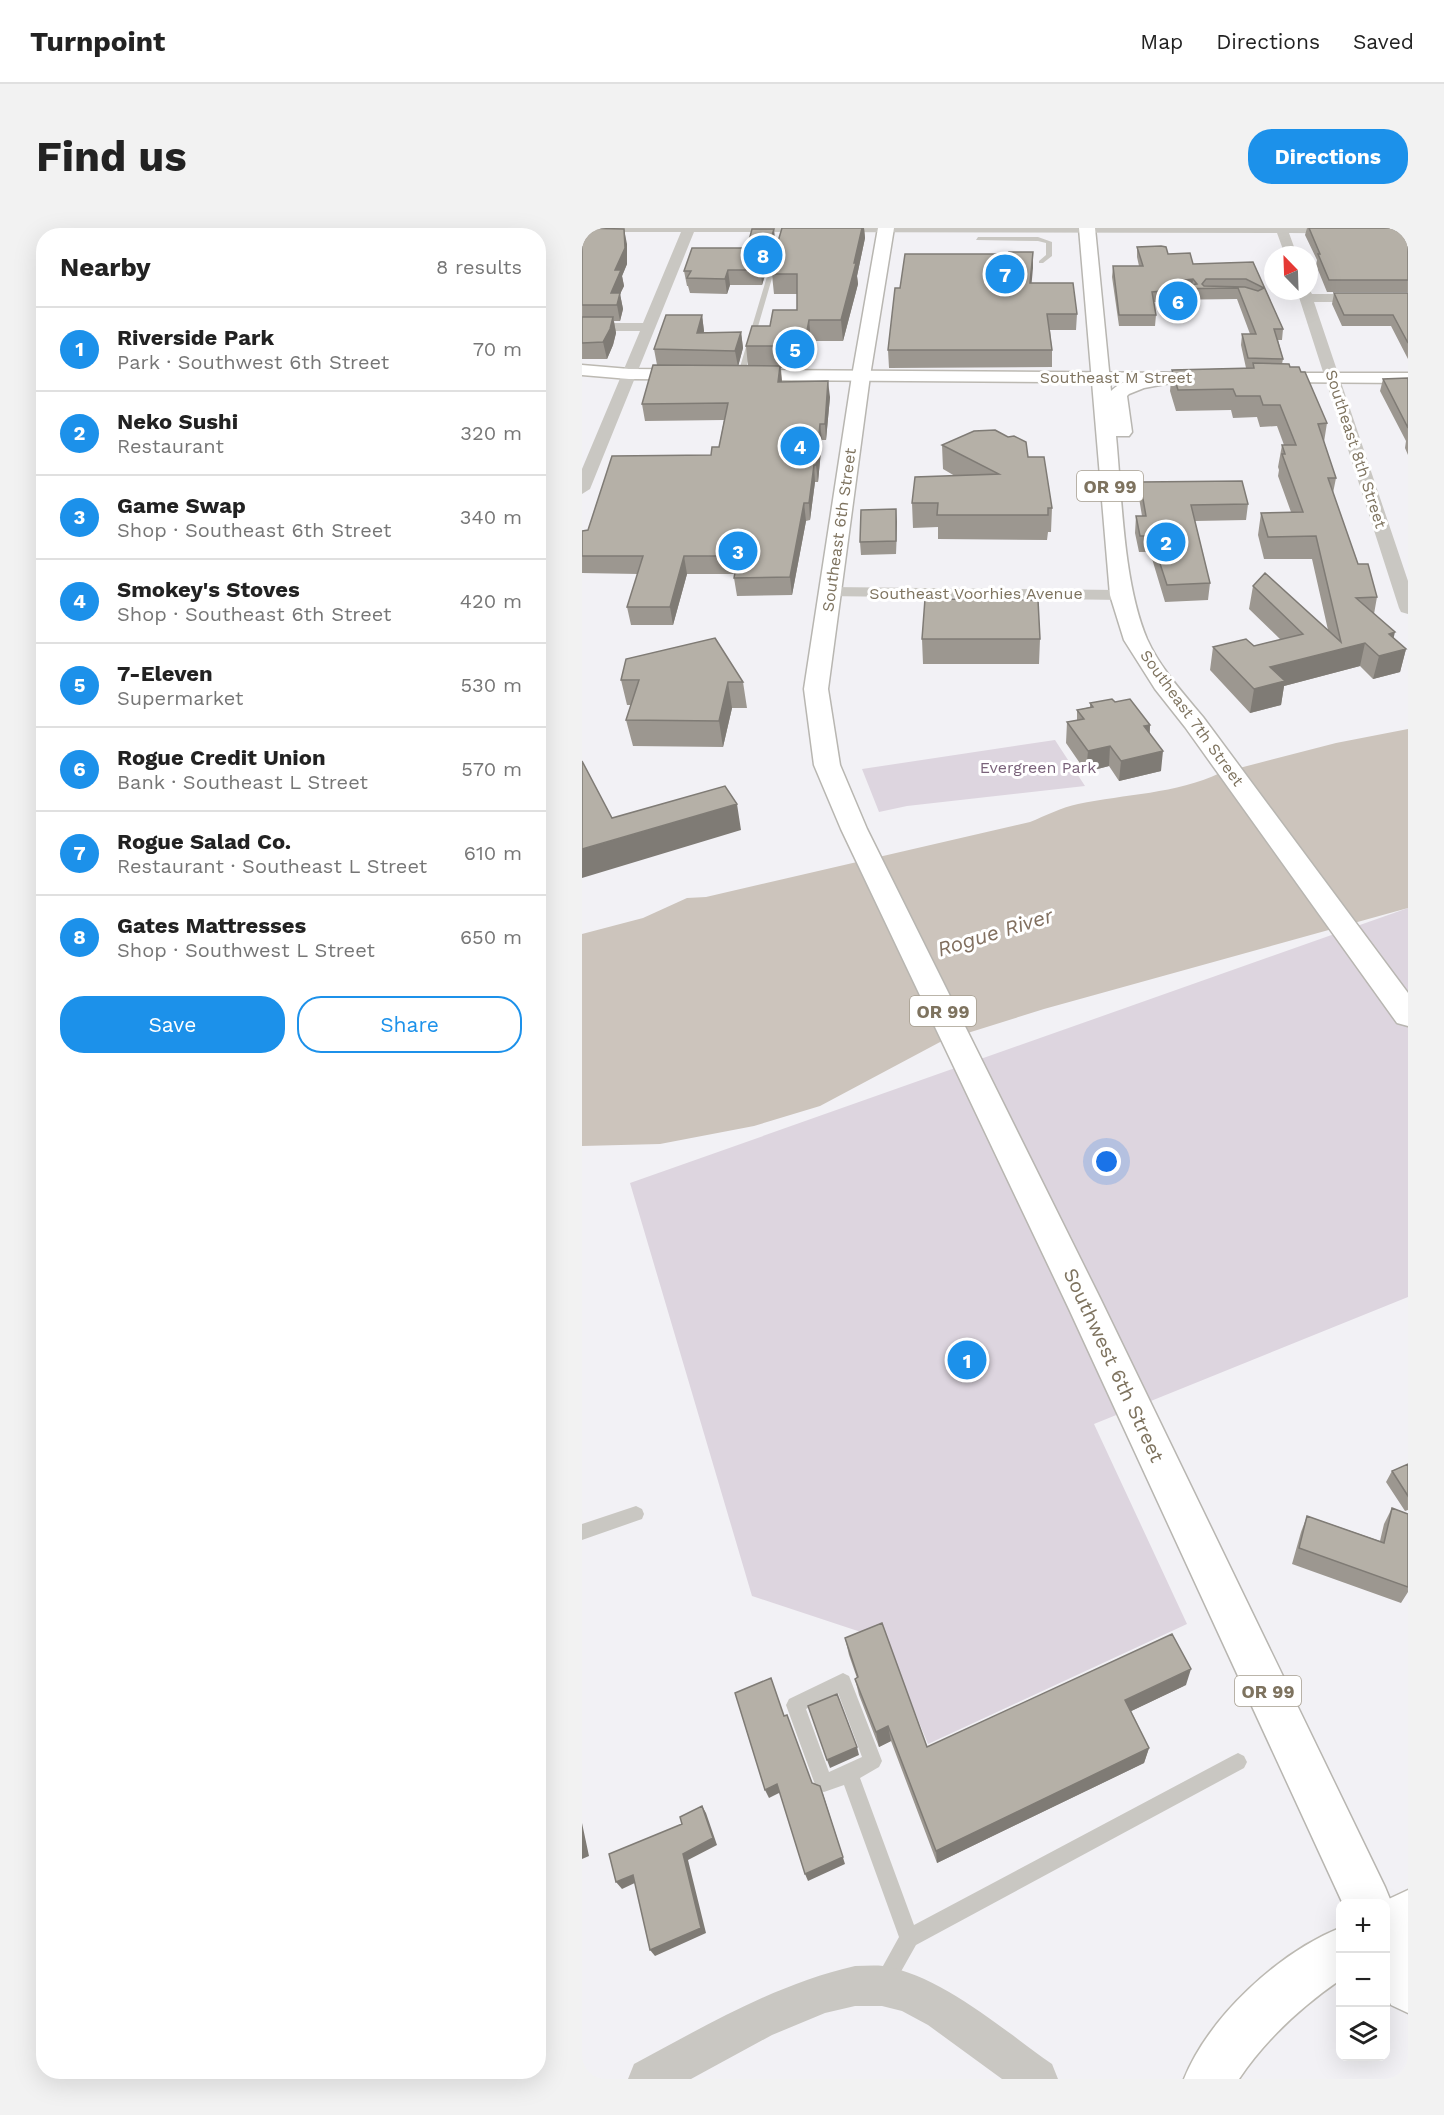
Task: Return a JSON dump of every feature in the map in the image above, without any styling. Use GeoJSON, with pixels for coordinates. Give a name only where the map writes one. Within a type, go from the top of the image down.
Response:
{"type":"FeatureCollection","features":[{"type":"Feature","properties":{"kind":"main road","name":"Southeast 6th Street"},"geometry":{"type":"LineString","coordinates":[[854,829],[827,765],[816,689],[861,376],[886,229]]}},
{"type":"Feature","properties":{"kind":"main road","name":"Southeast 7th Street"},"geometry":{"type":"LineString","coordinates":[[1087,229],[1121,595],[1136,640],[1163,684],[1194,722],[1408,1015]]}},
{"type":"Feature","properties":{"kind":"main road","name":"Southeast M Street"},"geometry":{"type":"LineString","coordinates":[[582,370],[629,374],[1203,378]]}},
{"type":"Feature","properties":{"kind":"main road"},"geometry":{"type":"LineString","coordinates":[[1108,463],[1123,451],[1118,396],[1130,387],[1170,378]]}},
{"type":"Feature","properties":{"kind":"main road"},"geometry":{"type":"LineString","coordinates":[[1248,378],[1408,378]]}},
{"type":"Feature","properties":{"kind":"main road","name":"Southwest 6th Street"},"geometry":{"type":"LineString","coordinates":[[854,829],[1032,1194],[1366,1899]]}},
{"type":"Feature","properties":{"kind":"main road"},"geometry":{"type":"LineString","coordinates":[[1390,1923],[1408,1914]]}},
{"type":"Feature","properties":{"kind":"main road"},"geometry":{"type":"LineString","coordinates":[[1390,1950],[1408,1988]]}},
{"type":"Feature","properties":{"kind":"main road"},"geometry":{"type":"LineString","coordinates":[[1209,2079],[1230,2047],[1260,2012],[1299,1979],[1339,1953]]}},
{"type":"Feature","properties":{"kind":"street"},"geometry":{"type":"LineString","coordinates":[[584,228],[689,228],[781,236],[886,229],[1408,230]]}},
{"type":"Feature","properties":{"kind":"street"},"geometry":{"type":"LineString","coordinates":[[584,480],[689,228]]}},
{"type":"Feature","properties":{"kind":"street"},"geometry":{"type":"LineString","coordinates":[[1282,229],[1288,246]]}},
{"type":"Feature","properties":{"kind":"street"},"geometry":{"type":"LineString","coordinates":[[1318,294],[1408,298]]}},
{"type":"Feature","properties":{"kind":"street","name":"Southeast 8th Street"},"geometry":{"type":"LineString","coordinates":[[1308,300],[1408,608]]}},
{"type":"Feature","properties":{"kind":"street"},"geometry":{"type":"LineString","coordinates":[[582,327],[648,327]]}},
{"type":"Feature","properties":{"kind":"street","name":"Southeast Voorhies Avenue"},"geometry":{"type":"LineString","coordinates":[[830,592],[1121,595]]}},
{"type":"Feature","properties":{"kind":"street"},"geometry":{"type":"LineString","coordinates":[[649,2079],[758,2020],[825,1993],[855,1986],[882,1986],[909,1993],[942,2011],[1037,2079]]}},
{"type":"Feature","properties":{"kind":"lane"},"geometry":{"type":"LineString","coordinates":[[582,236],[584,228]]}},
{"type":"Feature","properties":{"kind":"lane"},"geometry":{"type":"LineString","coordinates":[[740,375],[781,236]]}},
{"type":"Feature","properties":{"kind":"lane"},"geometry":{"type":"LineString","coordinates":[[978,239],[1038,239],[1049,242],[1049,256],[1041,262]]}},
{"type":"Feature","properties":{"kind":"lane"},"geometry":{"type":"LineString","coordinates":[[582,1532],[636,1514]]}},
{"type":"Feature","properties":{"kind":"lane"},"geometry":{"type":"LineString","coordinates":[[843,1682],[873,1761],[849,1774],[824,1783],[795,1705],[843,1682]]}},
{"type":"Feature","properties":{"kind":"lane"},"geometry":{"type":"LineString","coordinates":[[882,1986],[909,1938],[1238,1762]]}},
{"type":"Feature","properties":{"kind":"lane"},"geometry":{"type":"LineString","coordinates":[[849,1774],[909,1938]]}},
{"type":"Feature","properties":{"kind":"green space","name":"Evergreen Park"},"geometry":{"type":"Polygon","coordinates":[[[1055,740],[1085,786],[907,806],[879,812],[862,769],[1055,740]]]}},
{"type":"Feature","properties":{"kind":"green space"},"geometry":{"type":"Polygon","coordinates":[[[1408,908],[1408,1297],[1094,1424],[1187,1624],[928,1744],[885,1640],[752,1596],[630,1183],[1408,908]]]}},
{"type":"Feature","properties":{"kind":"water","name":"Rogue River"},"geometry":{"type":"Polygon","coordinates":[[[1408,729],[1408,908],[1044,1009],[942,1041],[820,1106],[754,1126],[660,1144],[582,1146],[582,934],[643,918],[687,898],[706,897],[1030,822],[1072,805],[1186,785],[1220,773],[1336,743],[1408,729]]]}},
{"type":"Feature","properties":{"kind":"building"},"geometry":{"type":"Polygon","coordinates":[[[582,228],[624,229],[625,248],[615,270],[621,270],[611,293],[620,293],[617,305],[582,305],[582,228]]]}},
{"type":"Feature","properties":{"kind":"building"},"geometry":{"type":"Polygon","coordinates":[[[782,228],[862,228],[854,263],[856,263],[841,320],[809,320],[806,336],[783,336],[782,346],[746,346],[752,326],[770,326],[773,310],[797,310],[797,274],[772,274],[774,265],[771,265],[782,228]]]}},
{"type":"Feature","properties":{"kind":"building"},"geometry":{"type":"Polygon","coordinates":[[[1309,228],[1408,228],[1408,280],[1329,280],[1309,228]]]}},
{"type":"Feature","properties":{"kind":"building"},"geometry":{"type":"Polygon","coordinates":[[[752,229],[774,229],[761,270],[728,270],[725,279],[687,278],[691,271],[684,271],[692,248],[747,248],[752,229]]]}},
{"type":"Feature","properties":{"kind":"building"},"geometry":{"type":"Polygon","coordinates":[[[1161,246],[1166,247],[1168,254],[1190,253],[1193,264],[1253,262],[1264,287],[1264,288],[1264,300],[1270,300],[1283,329],[1274,329],[1283,359],[1248,358],[1242,334],[1256,334],[1238,288],[1161,289],[1162,291],[1152,292],[1156,315],[1119,315],[1113,266],[1143,266],[1137,247],[1161,246]],[[1193,279],[1174,283],[1179,287],[1197,284],[1193,279]],[[1206,279],[1202,284],[1204,286],[1245,287],[1258,291],[1264,288],[1246,279],[1206,279]]]}},
{"type":"Feature","properties":{"kind":"building"},"geometry":{"type":"Polygon","coordinates":[[[1009,252],[1033,252],[1030,283],[1073,283],[1077,314],[1047,314],[1052,350],[888,350],[895,288],[900,288],[905,254],[1010,254],[1009,252]]]}},
{"type":"Feature","properties":{"kind":"building"},"geometry":{"type":"Polygon","coordinates":[[[1334,293],[1408,293],[1408,343],[1393,315],[1344,315],[1334,293]]]}},
{"type":"Feature","properties":{"kind":"building"},"geometry":{"type":"Polygon","coordinates":[[[666,315],[702,315],[697,333],[741,332],[735,351],[654,349],[666,315]]]}},
{"type":"Feature","properties":{"kind":"building"},"geometry":{"type":"Polygon","coordinates":[[[582,317],[613,317],[603,342],[582,343],[582,317]]]}},
{"type":"Feature","properties":{"kind":"building"},"geometry":{"type":"Polygon","coordinates":[[[1253,363],[1289,364],[1290,367],[1299,367],[1301,372],[1305,372],[1327,423],[1318,424],[1336,478],[1328,478],[1358,564],[1368,564],[1377,597],[1356,598],[1395,632],[1389,634],[1406,649],[1379,656],[1365,643],[1270,667],[1285,681],[1254,689],[1213,647],[1246,639],[1254,646],[1303,634],[1253,586],[1265,573],[1341,642],[1316,536],[1268,537],[1261,513],[1303,512],[1282,454],[1285,454],[1282,445],[1296,445],[1280,405],[1263,405],[1260,396],[1236,396],[1233,389],[1178,390],[1172,370],[1254,368],[1253,363]]]}},
{"type":"Feature","properties":{"kind":"building"},"geometry":{"type":"Polygon","coordinates":[[[653,365],[780,366],[778,382],[828,381],[825,424],[820,424],[809,503],[804,503],[790,577],[734,578],[738,556],[684,556],[670,607],[627,607],[643,556],[582,556],[582,531],[588,530],[612,456],[711,455],[712,447],[719,447],[728,403],[642,404],[653,365]]]}},
{"type":"Feature","properties":{"kind":"building"},"geometry":{"type":"Polygon","coordinates":[[[1408,378],[1408,428],[1383,379],[1408,378]]]}},
{"type":"Feature","properties":{"kind":"building"},"geometry":{"type":"Polygon","coordinates":[[[995,430],[1008,437],[1014,436],[1026,442],[1028,457],[1044,457],[1052,508],[1048,508],[1048,515],[937,515],[938,503],[912,503],[915,477],[999,474],[942,445],[974,431],[995,430]]]}},
{"type":"Feature","properties":{"kind":"building"},"geometry":{"type":"Polygon","coordinates":[[[1242,481],[1248,504],[1191,505],[1210,583],[1167,585],[1151,536],[1140,536],[1136,516],[1146,516],[1140,482],[1242,481]]]}},
{"type":"Feature","properties":{"kind":"building"},"geometry":{"type":"Polygon","coordinates":[[[896,509],[896,541],[860,542],[861,510],[896,509]]]}},
{"type":"Feature","properties":{"kind":"building"},"geometry":{"type":"Polygon","coordinates":[[[925,599],[1038,600],[1040,639],[922,639],[925,599]]]}},
{"type":"Feature","properties":{"kind":"building"},"geometry":{"type":"Polygon","coordinates":[[[715,638],[743,682],[728,682],[719,721],[626,720],[639,680],[621,680],[626,659],[715,638]]]}},
{"type":"Feature","properties":{"kind":"building"},"geometry":{"type":"Polygon","coordinates":[[[1112,699],[1115,702],[1130,699],[1150,725],[1144,726],[1163,751],[1121,761],[1110,746],[1088,751],[1067,722],[1084,719],[1077,710],[1093,707],[1090,703],[1112,699]]]}},
{"type":"Feature","properties":{"kind":"building"},"geometry":{"type":"Polygon","coordinates":[[[582,761],[612,818],[725,786],[737,804],[582,849],[582,761]]]}},
{"type":"Feature","properties":{"kind":"building"},"geometry":{"type":"Polygon","coordinates":[[[1408,1464],[1408,1496],[1392,1471],[1408,1464]]]}},
{"type":"Feature","properties":{"kind":"building"},"geometry":{"type":"Polygon","coordinates":[[[1392,1508],[1408,1514],[1408,1587],[1299,1548],[1307,1516],[1384,1543],[1392,1508]]]}},
{"type":"Feature","properties":{"kind":"building"},"geometry":{"type":"Polygon","coordinates":[[[882,1623],[927,1747],[1172,1634],[1191,1669],[1125,1700],[1149,1748],[936,1851],[888,1726],[876,1732],[855,1679],[858,1677],[845,1638],[882,1623]]]}},
{"type":"Feature","properties":{"kind":"building"},"geometry":{"type":"Polygon","coordinates":[[[771,1678],[812,1783],[820,1786],[843,1857],[805,1874],[777,1784],[765,1790],[735,1693],[771,1678]]]}},
{"type":"Feature","properties":{"kind":"building"},"geometry":{"type":"Polygon","coordinates":[[[837,1694],[857,1747],[827,1760],[808,1706],[837,1694]]]}},
{"type":"Feature","properties":{"kind":"building"},"geometry":{"type":"Polygon","coordinates":[[[702,1806],[713,1838],[683,1854],[701,1928],[650,1950],[633,1875],[616,1882],[609,1854],[682,1824],[680,1817],[702,1806]]]}},
{"type":"Feature","properties":{"kind":"place","name":"Gates Mattresses"},"geometry":{"type":"Point","coordinates":[763,255]}},
{"type":"Feature","properties":{"kind":"place","name":"Rogue Salad Co."},"geometry":{"type":"Point","coordinates":[1005,274]}},
{"type":"Feature","properties":{"kind":"place","name":"Rogue Credit Union"},"geometry":{"type":"Point","coordinates":[1178,301]}},
{"type":"Feature","properties":{"kind":"place","name":"7-Eleven"},"geometry":{"type":"Point","coordinates":[795,349]}},
{"type":"Feature","properties":{"kind":"place","name":"Smokey's Stoves"},"geometry":{"type":"Point","coordinates":[800,446]}},
{"type":"Feature","properties":{"kind":"place","name":"Neko Sushi"},"geometry":{"type":"Point","coordinates":[1166,542]}},
{"type":"Feature","properties":{"kind":"place","name":"Game Swap"},"geometry":{"type":"Point","coordinates":[738,551]}},
{"type":"Feature","properties":{"kind":"place","name":"Riverside Park"},"geometry":{"type":"Point","coordinates":[967,1360]}}]}
